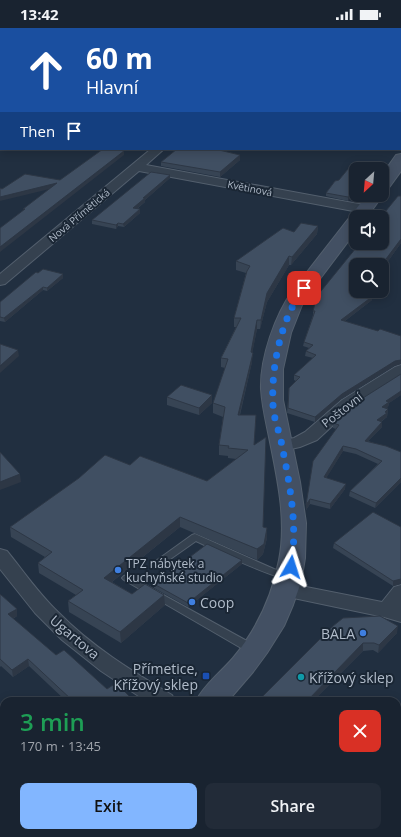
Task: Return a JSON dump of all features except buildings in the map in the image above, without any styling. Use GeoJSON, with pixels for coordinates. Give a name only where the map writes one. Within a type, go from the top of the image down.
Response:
{"type":"FeatureCollection","features":[{"type":"Feature","properties":{"kind":"main road"},"geometry":{"type":"LineString","coordinates":[[389,177],[401,158]]}},
{"type":"Feature","properties":{"kind":"main road"},"geometry":{"type":"LineString","coordinates":[[214,697],[236,674],[275,619],[288,584],[293,558],[294,532],[290,494],[282,446],[273,406],[273,370],[282,336],[295,300],[349,230]]}},
{"type":"Feature","properties":{"kind":"street","name":"Nová Přímětická"},"geometry":{"type":"LineString","coordinates":[[0,281],[157,150]]}},
{"type":"Feature","properties":{"kind":"street","name":"Květinová"},"geometry":{"type":"LineString","coordinates":[[136,167],[349,214]]}},
{"type":"Feature","properties":{"kind":"street","name":"Poštovní"},"geometry":{"type":"LineString","coordinates":[[282,446],[300,442],[311,436],[348,403],[401,370]]}},
{"type":"Feature","properties":{"kind":"street","name":"Ugartova"},"geometry":{"type":"LineString","coordinates":[[0,556],[40,606],[69,634],[110,665],[158,697]]}},
{"type":"Feature","properties":{"kind":"street"},"geometry":{"type":"LineString","coordinates":[[288,584],[394,612],[401,592]]}},
{"type":"Feature","properties":{"kind":"lane"},"geometry":{"type":"LineString","coordinates":[[156,565],[195,537],[270,571],[288,584]]}},
{"type":"Feature","properties":{"kind":"lane"},"geometry":{"type":"LineString","coordinates":[[127,578],[254,650]]}},
{"type":"Feature","properties":{"kind":"place","name":"TPZ nábytek a kuchyňské studio"},"geometry":{"type":"Point","coordinates":[118,570]}},
{"type":"Feature","properties":{"kind":"place","name":"Coop"},"geometry":{"type":"Point","coordinates":[192,602]}},
{"type":"Feature","properties":{"kind":"place","name":"BALA"},"geometry":{"type":"Point","coordinates":[363,633]}},
{"type":"Feature","properties":{"kind":"place","name":"Přímetice, Křížový sklep"},"geometry":{"type":"Point","coordinates":[206,676]}},
{"type":"Feature","properties":{"kind":"place","name":"Křížový sklep"},"geometry":{"type":"Point","coordinates":[301,677]}},
{"type":"Feature","properties":{"kind":"route"},"geometry":{"type":"LineString","coordinates":[[291,567],[293,558],[294,532],[292,506],[282,446],[273,406],[273,370],[282,336],[295,300],[304,288]]}}]}
